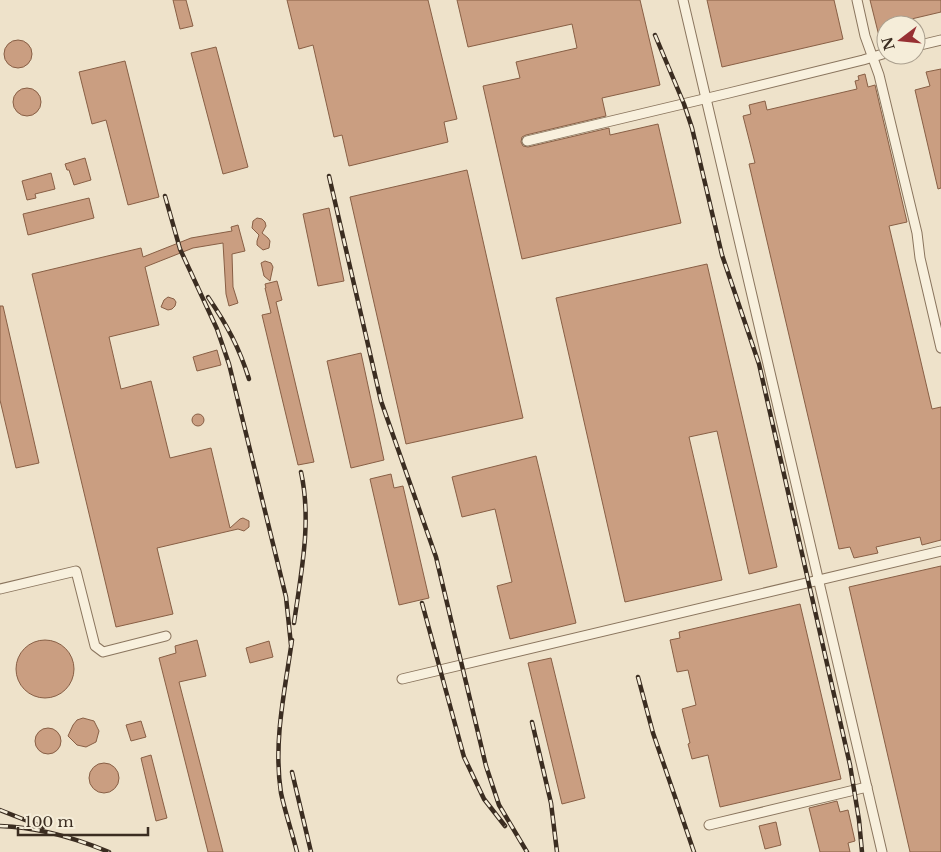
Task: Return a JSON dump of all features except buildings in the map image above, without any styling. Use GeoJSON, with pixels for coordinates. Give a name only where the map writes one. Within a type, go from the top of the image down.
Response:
{"type":"FeatureCollection","features":[{"type":"Feature","properties":{"kind":"lane"},"geometry":{"type":"LineString","coordinates":[[683,0],[882,852]]}},
{"type":"Feature","properties":{"kind":"lane"},"geometry":{"type":"LineString","coordinates":[[857,0],[865,36],[879,74],[917,233],[920,258],[941,348]]}},
{"type":"Feature","properties":{"kind":"lane"},"geometry":{"type":"LineString","coordinates":[[926,44],[941,40]]}},
{"type":"Feature","properties":{"kind":"lane"},"geometry":{"type":"LineString","coordinates":[[527,141],[706,99],[876,56]]}},
{"type":"Feature","properties":{"kind":"lane"},"geometry":{"type":"LineString","coordinates":[[402,679],[941,551]]}},
{"type":"Feature","properties":{"kind":"lane"},"geometry":{"type":"LineString","coordinates":[[0,589],[76,571],[95,646],[103,652],[166,636]]}},
{"type":"Feature","properties":{"kind":"lane"},"geometry":{"type":"LineString","coordinates":[[709,825],[867,787]]}},
{"type":"Feature","properties":{"kind":"railway"},"geometry":{"type":"LineString","coordinates":[[655,35],[692,128],[722,255],[759,364],[850,765],[862,852]]}},
{"type":"Feature","properties":{"kind":"railway"},"geometry":{"type":"LineString","coordinates":[[329,176],[381,401],[436,557],[486,766],[499,805],[527,852]]}},
{"type":"Feature","properties":{"kind":"railway"},"geometry":{"type":"LineString","coordinates":[[165,196],[180,249],[217,329],[229,364],[286,597],[291,645]]}},
{"type":"Feature","properties":{"kind":"railway"},"geometry":{"type":"LineString","coordinates":[[208,297],[232,336],[249,379]]}},
{"type":"Feature","properties":{"kind":"railway"},"geometry":{"type":"LineString","coordinates":[[294,623],[304,548],[306,510],[301,472]]}},
{"type":"Feature","properties":{"kind":"railway"},"geometry":{"type":"LineString","coordinates":[[422,603],[464,757],[484,799],[505,826]]}},
{"type":"Feature","properties":{"kind":"railway"},"geometry":{"type":"LineString","coordinates":[[292,640],[281,716],[278,755],[281,793],[297,852]]}},
{"type":"Feature","properties":{"kind":"railway"},"geometry":{"type":"LineString","coordinates":[[638,677],[653,733],[694,852]]}},
{"type":"Feature","properties":{"kind":"railway"},"geometry":{"type":"LineString","coordinates":[[532,722],[551,803],[557,852]]}},
{"type":"Feature","properties":{"kind":"railway"},"geometry":{"type":"LineString","coordinates":[[292,772],[311,852]]}},
{"type":"Feature","properties":{"kind":"railway"},"geometry":{"type":"LineString","coordinates":[[0,810],[43,827]]}},
{"type":"Feature","properties":{"kind":"railway"},"geometry":{"type":"LineString","coordinates":[[0,826],[56,834],[109,852]]}}]}
